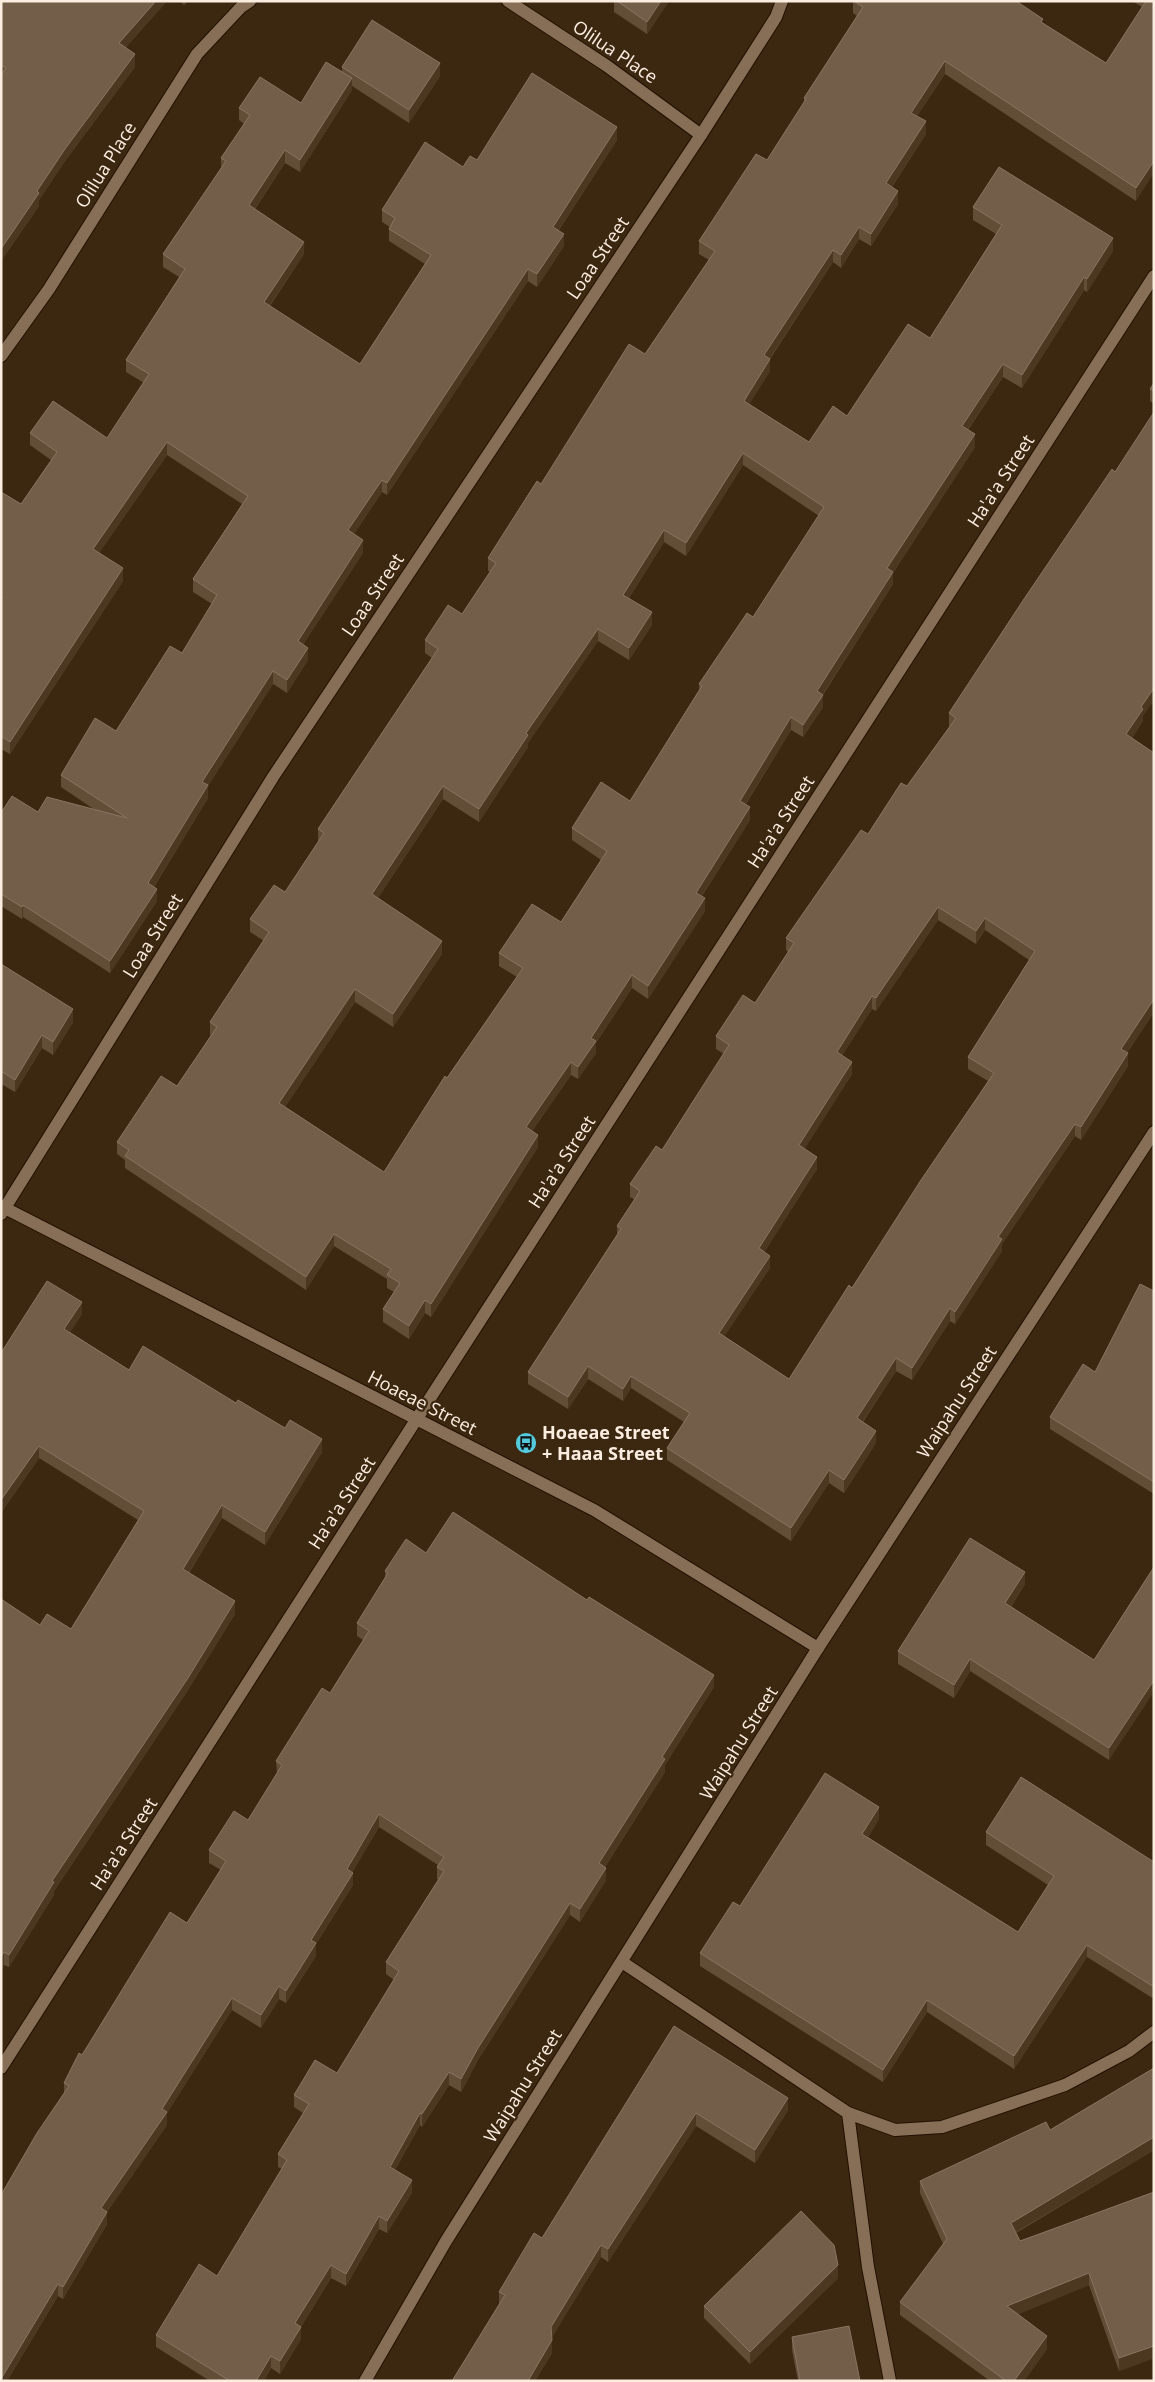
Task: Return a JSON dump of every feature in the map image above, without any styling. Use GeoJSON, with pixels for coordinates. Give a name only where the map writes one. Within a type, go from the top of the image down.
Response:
{"type":"FeatureCollection","features":[{"type":"Feature","properties":{"kind":"street","name":"Olilua Place"},"geometry":{"type":"LineString","coordinates":[[1,356],[48,288],[196,54],[241,7],[250,1]]}},
{"type":"Feature","properties":{"kind":"street","name":"Olilua Place"},"geometry":{"type":"LineString","coordinates":[[508,1],[607,66],[701,135]]}},
{"type":"Feature","properties":{"kind":"street","name":"Loaa Street"},"geometry":{"type":"LineString","coordinates":[[2,1210],[273,777],[701,135],[776,17],[782,1]]}},
{"type":"Feature","properties":{"kind":"street","name":"Ha'a'a Street"},"geometry":{"type":"LineString","coordinates":[[1,2068],[416,1420],[1154,276]]}},
{"type":"Feature","properties":{"kind":"street","name":"Waipahu Street"},"geometry":{"type":"LineString","coordinates":[[365,2381],[446,2241],[818,1648],[1154,1132]]}},
{"type":"Feature","properties":{"kind":"street","name":"Hoaeae Street"},"geometry":{"type":"LineString","coordinates":[[2,1210],[594,1510],[818,1648]]}},
{"type":"Feature","properties":{"kind":"street"},"geometry":{"type":"LineString","coordinates":[[622,1962],[848,2113],[895,2130],[942,2127],[1065,2085],[1130,2051],[1154,2032]]}},
{"type":"Feature","properties":{"kind":"street"},"geometry":{"type":"LineString","coordinates":[[848,2113],[868,2267],[890,2381]]}},
{"type":"Feature","properties":{"kind":"building"},"geometry":{"type":"Polygon","coordinates":[[[1,1],[156,1],[119,43],[135,54],[65,149],[37,191],[39,193],[1,249],[1,75],[6,68],[1,65],[1,1]]]}},
{"type":"Feature","properties":{"kind":"building"},"geometry":{"type":"Polygon","coordinates":[[[617,1],[661,1],[647,22],[617,1]]]}},
{"type":"Feature","properties":{"kind":"building"},"geometry":{"type":"Polygon","coordinates":[[[854,1],[1016,1],[1043,19],[1041,22],[1106,63],[1146,1],[1154,1],[1154,161],[1136,188],[945,61],[911,113],[926,121],[886,183],[898,191],[871,234],[859,227],[841,255],[833,250],[764,355],[770,359],[744,401],[809,442],[833,406],[847,416],[908,324],[930,338],[1002,225],[973,207],[999,167],[1113,238],[1087,279],[1084,277],[1022,375],[1003,364],[962,426],[975,434],[887,568],[893,572],[817,691],[823,695],[803,725],[791,717],[740,801],[750,807],[696,893],[705,898],[648,986],[632,975],[591,1038],[596,1041],[578,1067],[571,1062],[526,1127],[538,1135],[431,1304],[425,1300],[409,1326],[383,1309],[400,1283],[387,1275],[391,1269],[334,1234],[306,1277],[125,1156],[129,1150],[117,1142],[161,1076],[177,1086],[217,1027],[210,1022],[269,932],[250,919],[274,885],[285,892],[324,833],[318,829],[438,649],[425,640],[448,605],[462,614],[496,563],[488,558],[537,481],[541,484],[629,344],[645,354],[715,251],[699,241],[756,154],[767,160],[806,99],[804,98],[863,7],[854,1]],[[743,453],[686,543],[664,530],[623,595],[652,612],[629,648],[598,629],[526,733],[528,735],[479,809],[443,786],[372,894],[442,941],[393,1014],[355,989],[279,1103],[384,1172],[445,1076],[447,1078],[523,968],[499,953],[532,904],[561,922],[607,851],[572,828],[601,782],[630,801],[702,686],[699,684],[747,613],[753,617],[824,507],[743,453]]]}},
{"type":"Feature","properties":{"kind":"building"},"geometry":{"type":"Polygon","coordinates":[[[372,20],[440,63],[409,110],[342,67],[372,20]]]}},
{"type":"Feature","properties":{"kind":"building"},"geometry":{"type":"Polygon","coordinates":[[[326,62],[352,78],[300,160],[285,150],[249,205],[304,242],[264,302],[360,364],[431,255],[389,229],[395,218],[382,210],[425,142],[463,167],[470,156],[477,160],[532,73],[617,127],[553,227],[564,234],[537,274],[528,269],[387,483],[382,480],[348,530],[363,540],[298,641],[308,648],[287,680],[273,671],[202,782],[208,785],[148,883],[157,889],[110,961],[23,905],[22,907],[1,894],[1,813],[12,796],[38,812],[47,797],[127,818],[61,775],[95,718],[116,731],[170,646],[182,653],[217,595],[193,579],[248,496],[167,442],[93,549],[123,568],[10,742],[1,736],[1,599],[3,597],[1,596],[1,492],[21,504],[57,452],[30,433],[53,401],[107,438],[149,374],[126,360],[185,269],[163,254],[226,161],[221,158],[250,115],[239,108],[260,77],[301,103],[326,62]]]}},
{"type":"Feature","properties":{"kind":"building"},"geometry":{"type":"Polygon","coordinates":[[[1154,383],[1154,391],[1150,389],[1154,383]]]}},
{"type":"Feature","properties":{"kind":"building"},"geometry":{"type":"Polygon","coordinates":[[[1154,412],[1154,688],[1141,707],[1143,709],[1126,734],[1154,753],[1154,999],[1121,1049],[1128,1053],[1081,1127],[1075,1124],[998,1237],[1002,1239],[955,1312],[950,1308],[912,1368],[896,1358],[857,1418],[876,1431],[844,1480],[829,1470],[791,1528],[667,1448],[690,1413],[631,1376],[623,1389],[588,1366],[568,1397],[528,1372],[621,1229],[617,1226],[640,1191],[630,1184],[656,1146],[662,1150],[729,1045],[716,1036],[743,995],[755,1003],[794,943],[786,938],[861,830],[868,834],[901,783],[907,786],[956,718],[949,713],[1112,469],[1115,472],[1154,412]],[[938,907],[876,998],[872,996],[837,1052],[852,1062],[799,1145],[817,1157],[759,1248],[770,1256],[719,1333],[789,1379],[849,1285],[852,1288],[921,1180],[994,1073],[968,1057],[1035,951],[985,918],[976,931],[938,907]]]}},
{"type":"Feature","properties":{"kind":"building"},"geometry":{"type":"Polygon","coordinates":[[[1,964],[73,1009],[53,1042],[42,1035],[15,1080],[1,1071],[1,964]]]}},
{"type":"Feature","properties":{"kind":"building"},"geometry":{"type":"Polygon","coordinates":[[[47,1281],[82,1302],[64,1329],[129,1370],[143,1346],[236,1403],[238,1400],[285,1428],[290,1420],[322,1439],[265,1532],[222,1505],[183,1569],[235,1601],[188,1678],[52,1881],[54,1882],[9,1955],[4,1952],[1,1957],[1,1599],[40,1625],[47,1614],[71,1629],[144,1511],[39,1446],[1,1500],[1,1353],[47,1281]]]}},
{"type":"Feature","properties":{"kind":"building"},"geometry":{"type":"Polygon","coordinates":[[[1140,1284],[1154,1291],[1154,1482],[1050,1417],[1083,1364],[1095,1372],[1140,1284]]]}},
{"type":"Feature","properties":{"kind":"building"},"geometry":{"type":"Polygon","coordinates":[[[453,1512],[587,1600],[589,1597],[714,1675],[662,1757],[665,1759],[599,1863],[606,1868],[580,1909],[570,1903],[478,2048],[461,2079],[449,2072],[422,2114],[420,2113],[390,2167],[412,2180],[387,2221],[379,2216],[346,2274],[331,2265],[295,2323],[301,2327],[280,2361],[271,2356],[256,2381],[230,2381],[156,2335],[199,2264],[217,2276],[287,2160],[278,2154],[309,2104],[294,2095],[315,2060],[337,2073],[399,1971],[386,1962],[444,1871],[437,1867],[444,1857],[379,1814],[347,1869],[353,1873],[311,1940],[316,1943],[286,1991],[279,1986],[261,2015],[232,1998],[162,2109],[167,2112],[101,2208],[107,2212],[63,2287],[58,2284],[1,2379],[1,2195],[37,2133],[69,2086],[64,2083],[79,2053],[82,2055],[170,1912],[187,1923],[226,1861],[209,1850],[234,1811],[248,1820],[282,1765],[276,1761],[322,1688],[330,1693],[369,1631],[357,1623],[388,1573],[385,1571],[406,1539],[426,1553],[453,1512]]]}},
{"type":"Feature","properties":{"kind":"building"},"geometry":{"type":"Polygon","coordinates":[[[970,1538],[1025,1572],[1005,1603],[1094,1660],[1154,1567],[1154,1680],[1109,1748],[970,1659],[954,1685],[898,1651],[970,1538]]]}},
{"type":"Feature","properties":{"kind":"building"},"geometry":{"type":"Polygon","coordinates":[[[825,1773],[879,1807],[862,1834],[1018,1932],[1054,1876],[986,1832],[1021,1777],[1154,1862],[1154,1987],[1087,1945],[1014,2056],[927,2000],[883,2070],[700,1953],[733,1902],[740,1906],[825,1773]]]}},
{"type":"Feature","properties":{"kind":"building"},"geometry":{"type":"Polygon","coordinates":[[[674,2026],[788,2098],[755,2150],[696,2113],[608,2249],[601,2245],[551,2327],[552,2340],[528,2381],[452,2381],[505,2295],[499,2292],[534,2233],[542,2238],[674,2026]]]}},
{"type":"Feature","properties":{"kind":"building"},"geometry":{"type":"Polygon","coordinates":[[[1154,2068],[1154,2137],[1011,2223],[1020,2241],[1154,2192],[1154,2346],[1119,2358],[1089,2273],[1007,2306],[1047,2336],[1014,2381],[1006,2381],[900,2302],[947,2239],[920,2181],[1046,2122],[1050,2130],[1154,2068]]]}},
{"type":"Feature","properties":{"kind":"building"},"geometry":{"type":"Polygon","coordinates":[[[801,2211],[834,2245],[838,2265],[750,2352],[704,2306],[801,2211]]]}},
{"type":"Feature","properties":{"kind":"building"},"geometry":{"type":"Polygon","coordinates":[[[849,2326],[860,2381],[800,2381],[792,2337],[849,2326]]]}},
{"type":"Feature","properties":{"kind":"place","name":"Hoaeae Street + Haaa Street"},"geometry":{"type":"Point","coordinates":[526,1443]}}]}
